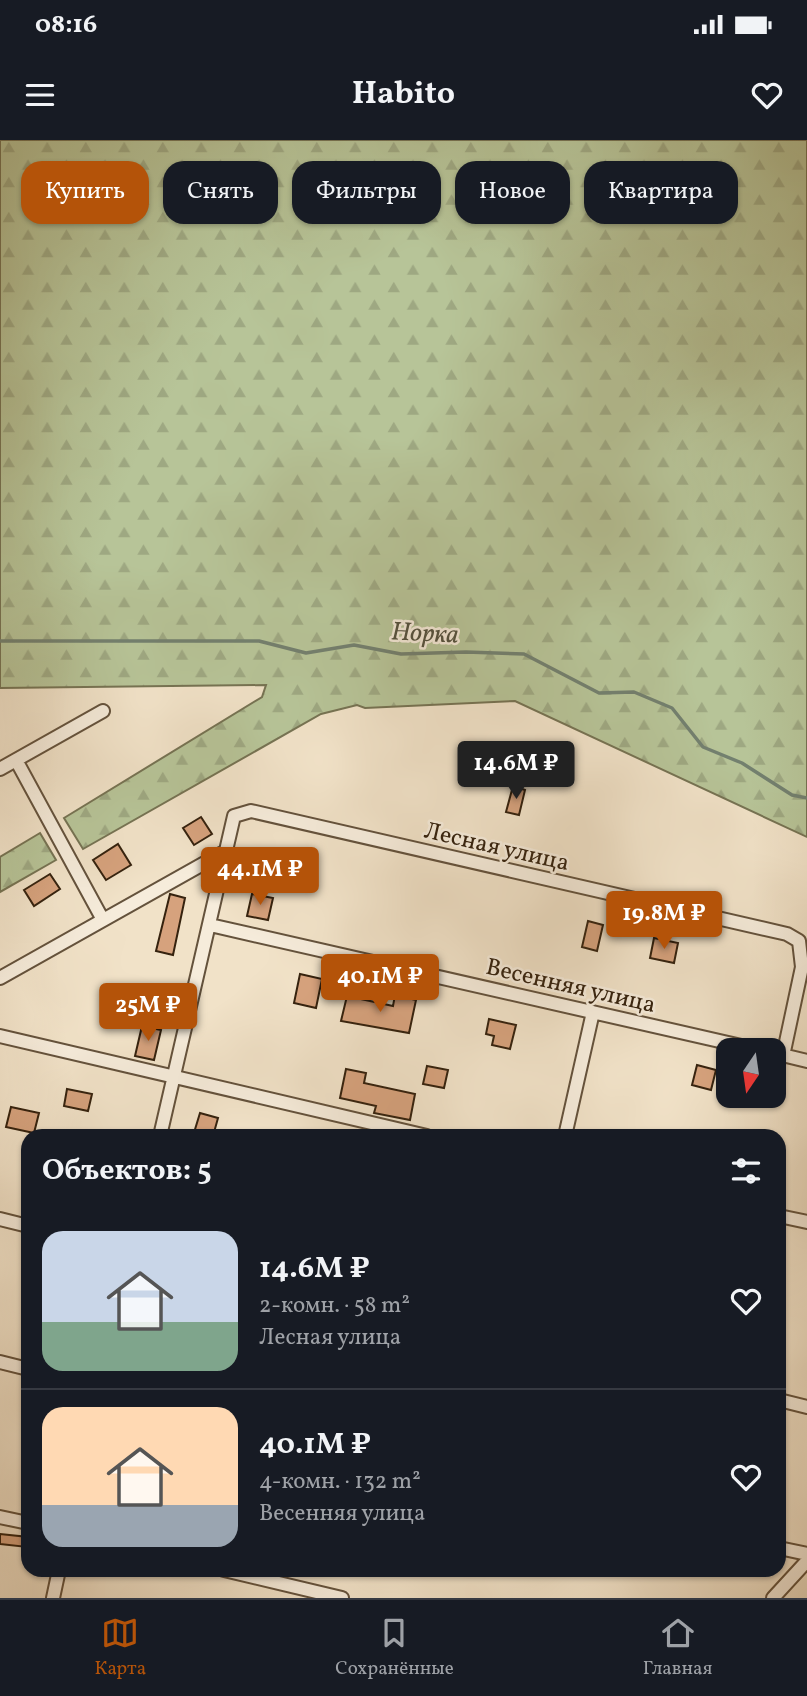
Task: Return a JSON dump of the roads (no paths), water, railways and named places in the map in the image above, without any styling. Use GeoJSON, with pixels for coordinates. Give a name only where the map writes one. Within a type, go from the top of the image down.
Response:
{"type":"FeatureCollection","features":[{"type":"Feature","properties":{"kind":"street"},"geometry":{"type":"LineString","coordinates":[[0,769],[103,711]]}},
{"type":"Feature","properties":{"kind":"street"},"geometry":{"type":"LineString","coordinates":[[16,760],[103,920]]}},
{"type":"Feature","properties":{"kind":"street","name":"Лесная улица"},"geometry":{"type":"LineString","coordinates":[[226,851],[234,816],[251,811],[786,933],[799,942],[802,967],[782,1038]]}},
{"type":"Feature","properties":{"kind":"street"},"geometry":{"type":"LineString","coordinates":[[0,978],[226,851]]}},
{"type":"Feature","properties":{"kind":"street"},"geometry":{"type":"LineString","coordinates":[[162,1129],[226,851]]}},
{"type":"Feature","properties":{"kind":"street","name":"Весенняя улица"},"geometry":{"type":"LineString","coordinates":[[209,925],[716,1040]]}},
{"type":"Feature","properties":{"kind":"street"},"geometry":{"type":"LineString","coordinates":[[567,1129],[593,1012]]}},
{"type":"Feature","properties":{"kind":"street"},"geometry":{"type":"LineString","coordinates":[[0,1035],[396,1129]]}},
{"type":"Feature","properties":{"kind":"street"},"geometry":{"type":"LineString","coordinates":[[786,1056],[807,1061]]}},
{"type":"Feature","properties":{"kind":"street"},"geometry":{"type":"LineString","coordinates":[[786,1218],[807,1222]]}},
{"type":"Feature","properties":{"kind":"street"},"geometry":{"type":"LineString","coordinates":[[0,1219],[21,1224]]}},
{"type":"Feature","properties":{"kind":"street"},"geometry":{"type":"LineString","coordinates":[[0,1362],[21,1366]]}},
{"type":"Feature","properties":{"kind":"street"},"geometry":{"type":"LineString","coordinates":[[786,1402],[807,1407]]}},
{"type":"Feature","properties":{"kind":"street"},"geometry":{"type":"LineString","coordinates":[[0,1517],[21,1522]]}},
{"type":"Feature","properties":{"kind":"street"},"geometry":{"type":"LineString","coordinates":[[786,1550],[807,1555]]}},
{"type":"Feature","properties":{"kind":"street"},"geometry":{"type":"LineString","coordinates":[[773,1598],[807,1561]]}},
{"type":"Feature","properties":{"kind":"street"},"geometry":{"type":"LineString","coordinates":[[53,1598],[58,1577]]}},
{"type":"Feature","properties":{"kind":"street"},"geometry":{"type":"LineString","coordinates":[[254,1577],[342,1598]]}},
{"type":"Feature","properties":{"kind":"waterway","name":"Норка"},"geometry":{"type":"LineString","coordinates":[[0,641],[259,641],[306,653],[354,645],[401,654],[524,654],[599,693],[634,692],[672,708],[703,747],[742,763],[792,795],[807,798]]}}]}
